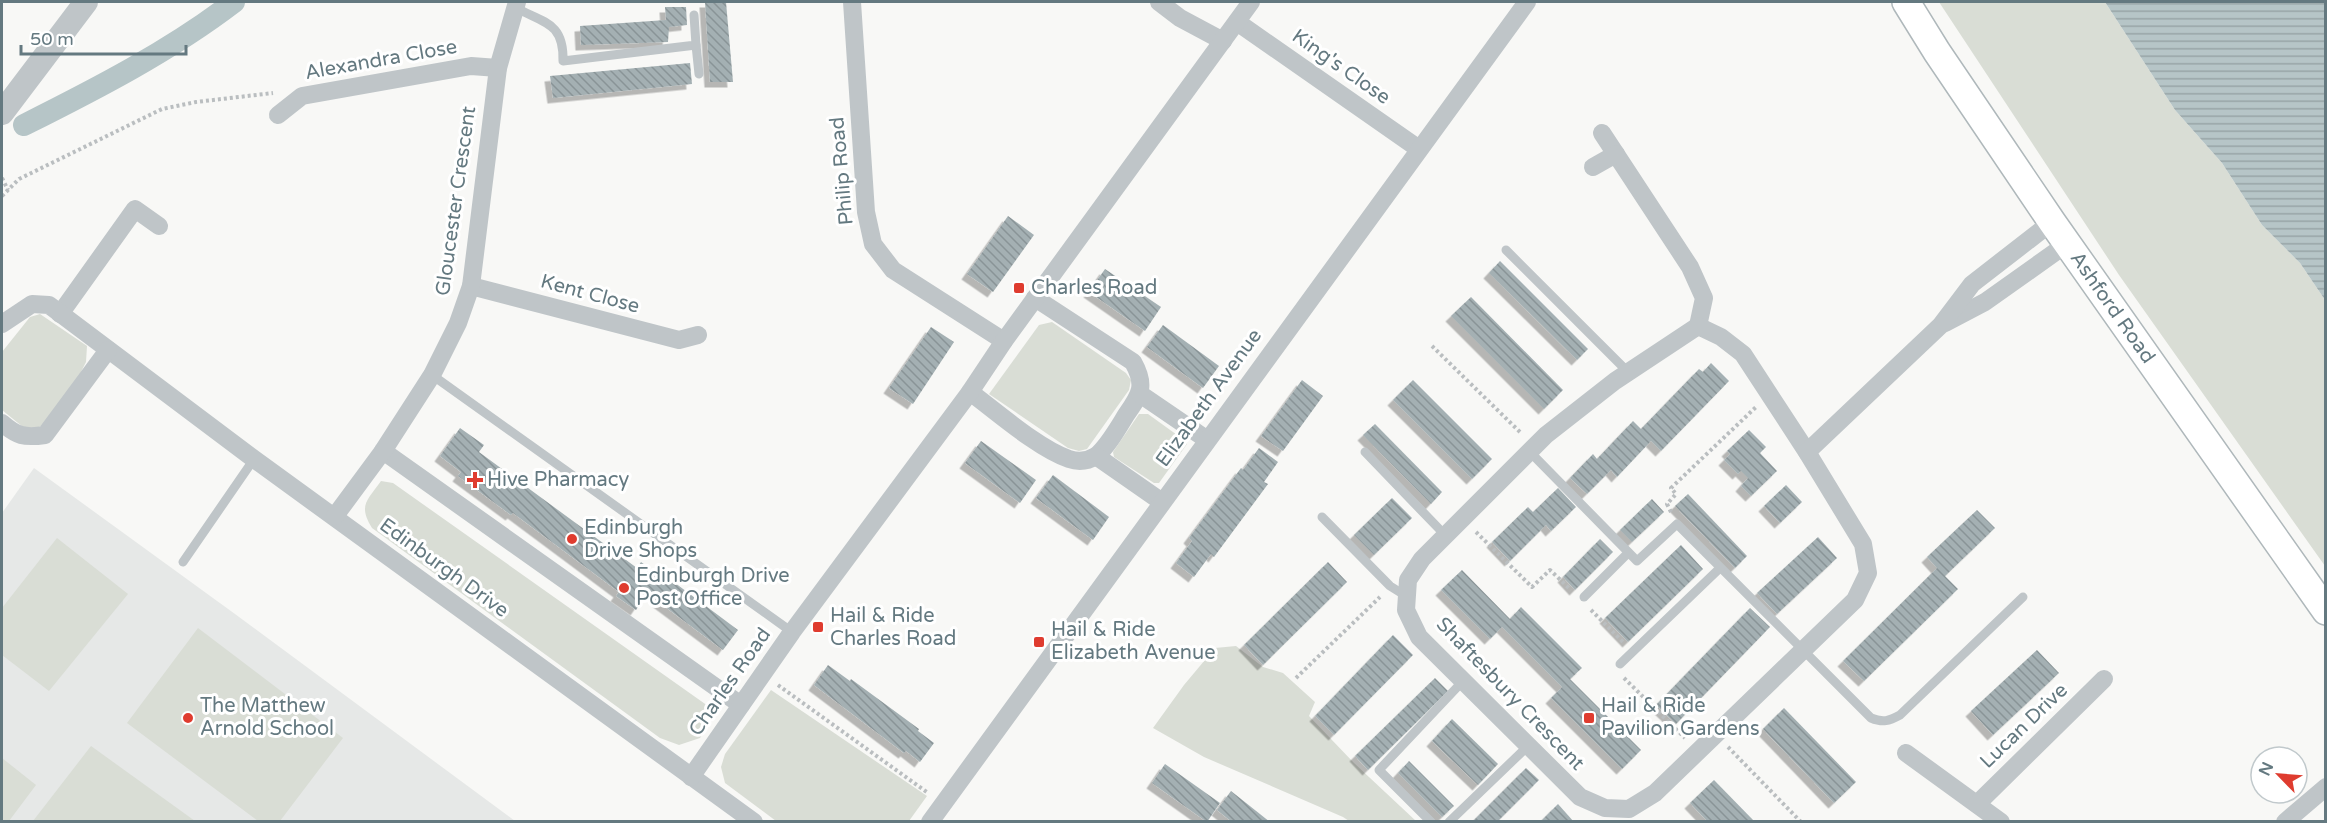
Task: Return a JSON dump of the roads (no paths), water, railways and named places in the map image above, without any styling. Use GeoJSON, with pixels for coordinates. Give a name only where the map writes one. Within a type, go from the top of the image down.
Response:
{"type":"FeatureCollection","features":[{"type":"Feature","properties":{"kind":"main road","name":"Ashford Road"},"geometry":{"type":"LineString","coordinates":[[1906,2],[1937,52],[2060,233],[2325,611]]}},
{"type":"Feature","properties":{"kind":"street"},"geometry":{"type":"LineString","coordinates":[[2,113],[86,2]]}},
{"type":"Feature","properties":{"kind":"street","name":"Philip Road"},"geometry":{"type":"LineString","coordinates":[[852,2],[866,212],[873,244],[893,270],[1004,341]]}},
{"type":"Feature","properties":{"kind":"street"},"geometry":{"type":"LineString","coordinates":[[1159,2],[1180,18],[1223,41]]}},
{"type":"Feature","properties":{"kind":"street","name":"Charles Road"},"geometry":{"type":"LineString","coordinates":[[691,777],[762,673],[970,392],[1004,341],[1251,2]]}},
{"type":"Feature","properties":{"kind":"street","name":"Elizabeth Avenue"},"geometry":{"type":"LineString","coordinates":[[936,816],[1206,439],[1527,2]]}},
{"type":"Feature","properties":{"kind":"street","name":"Gloucester Crescent"},"geometry":{"type":"LineString","coordinates":[[334,516],[383,451],[432,375],[458,323],[471,286],[498,68],[516,5]]}},
{"type":"Feature","properties":{"kind":"street","name":"King's Close"},"geometry":{"type":"LineString","coordinates":[[1237,22],[1419,149]]}},
{"type":"Feature","properties":{"kind":"street","name":"Alexandra Close"},"geometry":{"type":"LineString","coordinates":[[278,115],[302,96],[471,66],[498,68]]}},
{"type":"Feature","properties":{"kind":"street"},"geometry":{"type":"LineString","coordinates":[[1406,596],[1408,580],[1422,559],[1546,435],[1628,372],[1698,326],[1704,298],[1690,267],[1602,133]]}},
{"type":"Feature","properties":{"kind":"street"},"geometry":{"type":"LineString","coordinates":[[1593,167],[1616,154]]}},
{"type":"Feature","properties":{"kind":"street"},"geometry":{"type":"LineString","coordinates":[[60,314],[135,209],[159,225]]}},
{"type":"Feature","properties":{"kind":"street"},"geometry":{"type":"LineString","coordinates":[[1941,325],[1985,302],[2060,233]]}},
{"type":"Feature","properties":{"kind":"street"},"geometry":{"type":"LineString","coordinates":[[1807,452],[1941,325],[1972,284],[2060,233]]}},
{"type":"Feature","properties":{"kind":"street","name":"Kent Close"},"geometry":{"type":"LineString","coordinates":[[471,286],[679,340],[698,335]]}},
{"type":"Feature","properties":{"kind":"street"},"geometry":{"type":"LineString","coordinates":[[970,392],[1019,429],[1056,453],[1070,459],[1082,461],[1096,456],[1113,435],[1140,394],[1141,376],[1132,362],[1035,298]]}},
{"type":"Feature","properties":{"kind":"street","name":"Edinburgh Drive"},"geometry":{"type":"LineString","coordinates":[[2,324],[33,304],[49,305],[254,459],[754,822]]}},
{"type":"Feature","properties":{"kind":"street","name":"Shaftesbury Crescent"},"geometry":{"type":"LineString","coordinates":[[1406,596],[1406,610],[1419,637],[1580,797],[1624,815],[1629,809],[1655,793],[1855,600],[1868,573],[1863,544],[1743,354],[1721,337],[1698,326]]}},
{"type":"Feature","properties":{"kind":"street"},"geometry":{"type":"LineString","coordinates":[[2,423],[13,433],[28,437],[45,435],[108,350]]}},
{"type":"Feature","properties":{"kind":"street"},"geometry":{"type":"LineString","coordinates":[[1140,394],[1206,439]]}},
{"type":"Feature","properties":{"kind":"street"},"geometry":{"type":"LineString","coordinates":[[383,451],[741,705]]}},
{"type":"Feature","properties":{"kind":"street"},"geometry":{"type":"LineString","coordinates":[[1096,456],[1162,502]]}},
{"type":"Feature","properties":{"kind":"street","name":"Lucan Drive"},"geometry":{"type":"LineString","coordinates":[[1977,804],[2104,679]]}},
{"type":"Feature","properties":{"kind":"street"},"geometry":{"type":"LineString","coordinates":[[1906,753],[2001,822]]}},
{"type":"Feature","properties":{"kind":"street"},"geometry":{"type":"LineString","coordinates":[[2285,822],[2325,787]]}},
{"type":"Feature","properties":{"kind":"lane"},"geometry":{"type":"LineString","coordinates":[[516,5],[558,31],[564,43],[563,61],[696,45]]}},
{"type":"Feature","properties":{"kind":"lane"},"geometry":{"type":"LineString","coordinates":[[694,15],[699,74]]}},
{"type":"Feature","properties":{"kind":"lane"},"geometry":{"type":"LineString","coordinates":[[1506,250],[1628,372]]}},
{"type":"Feature","properties":{"kind":"lane"},"geometry":{"type":"LineString","coordinates":[[432,375],[792,632]]}},
{"type":"Feature","properties":{"kind":"lane"},"geometry":{"type":"LineString","coordinates":[[1532,449],[1637,561],[1677,524],[1871,718],[1888,721],[1900,715],[2022,597]]}},
{"type":"Feature","properties":{"kind":"lane"},"geometry":{"type":"LineString","coordinates":[[1365,452],[1445,535]]}},
{"type":"Feature","properties":{"kind":"lane"},"geometry":{"type":"LineString","coordinates":[[183,562],[254,459]]}},
{"type":"Feature","properties":{"kind":"lane"},"geometry":{"type":"LineString","coordinates":[[1322,517],[1390,586],[1406,596]]}},
{"type":"Feature","properties":{"kind":"lane"},"geometry":{"type":"LineString","coordinates":[[1584,597],[1628,553]]}},
{"type":"Feature","properties":{"kind":"lane"},"geometry":{"type":"LineString","coordinates":[[1620,664],[1720,568]]}},
{"type":"Feature","properties":{"kind":"lane"},"geometry":{"type":"LineString","coordinates":[[1431,822],[1379,770],[1464,681]]}},
{"type":"Feature","properties":{"kind":"lane"},"geometry":{"type":"LineString","coordinates":[[1449,822],[1528,746]]}},
{"type":"Feature","properties":{"kind":"waterway"},"geometry":{"type":"LineString","coordinates":[[24,125],[158,53],[234,2]]}},
{"type":"Feature","properties":{"kind":"place","name":"Charles Road"},"geometry":{"type":"Point","coordinates":[1019,288]}},
{"type":"Feature","properties":{"kind":"place","name":"Hive Pharmacy"},"geometry":{"type":"Point","coordinates":[475,480]}},
{"type":"Feature","properties":{"kind":"place","name":"Edinburgh Drive Shops"},"geometry":{"type":"Point","coordinates":[572,539]}},
{"type":"Feature","properties":{"kind":"place","name":"Edinburgh Drive Post Office"},"geometry":{"type":"Point","coordinates":[624,588]}},
{"type":"Feature","properties":{"kind":"place","name":"Hail & Ride Charles Road"},"geometry":{"type":"Point","coordinates":[818,627]}},
{"type":"Feature","properties":{"kind":"place","name":"Hail & Ride Elizabeth Avenue"},"geometry":{"type":"Point","coordinates":[1039,642]}},
{"type":"Feature","properties":{"kind":"place","name":"The Matthew Arnold School"},"geometry":{"type":"Point","coordinates":[188,718]}},
{"type":"Feature","properties":{"kind":"place","name":"Hail & Ride Pavilion Gardens"},"geometry":{"type":"Point","coordinates":[1589,718]}}]}
